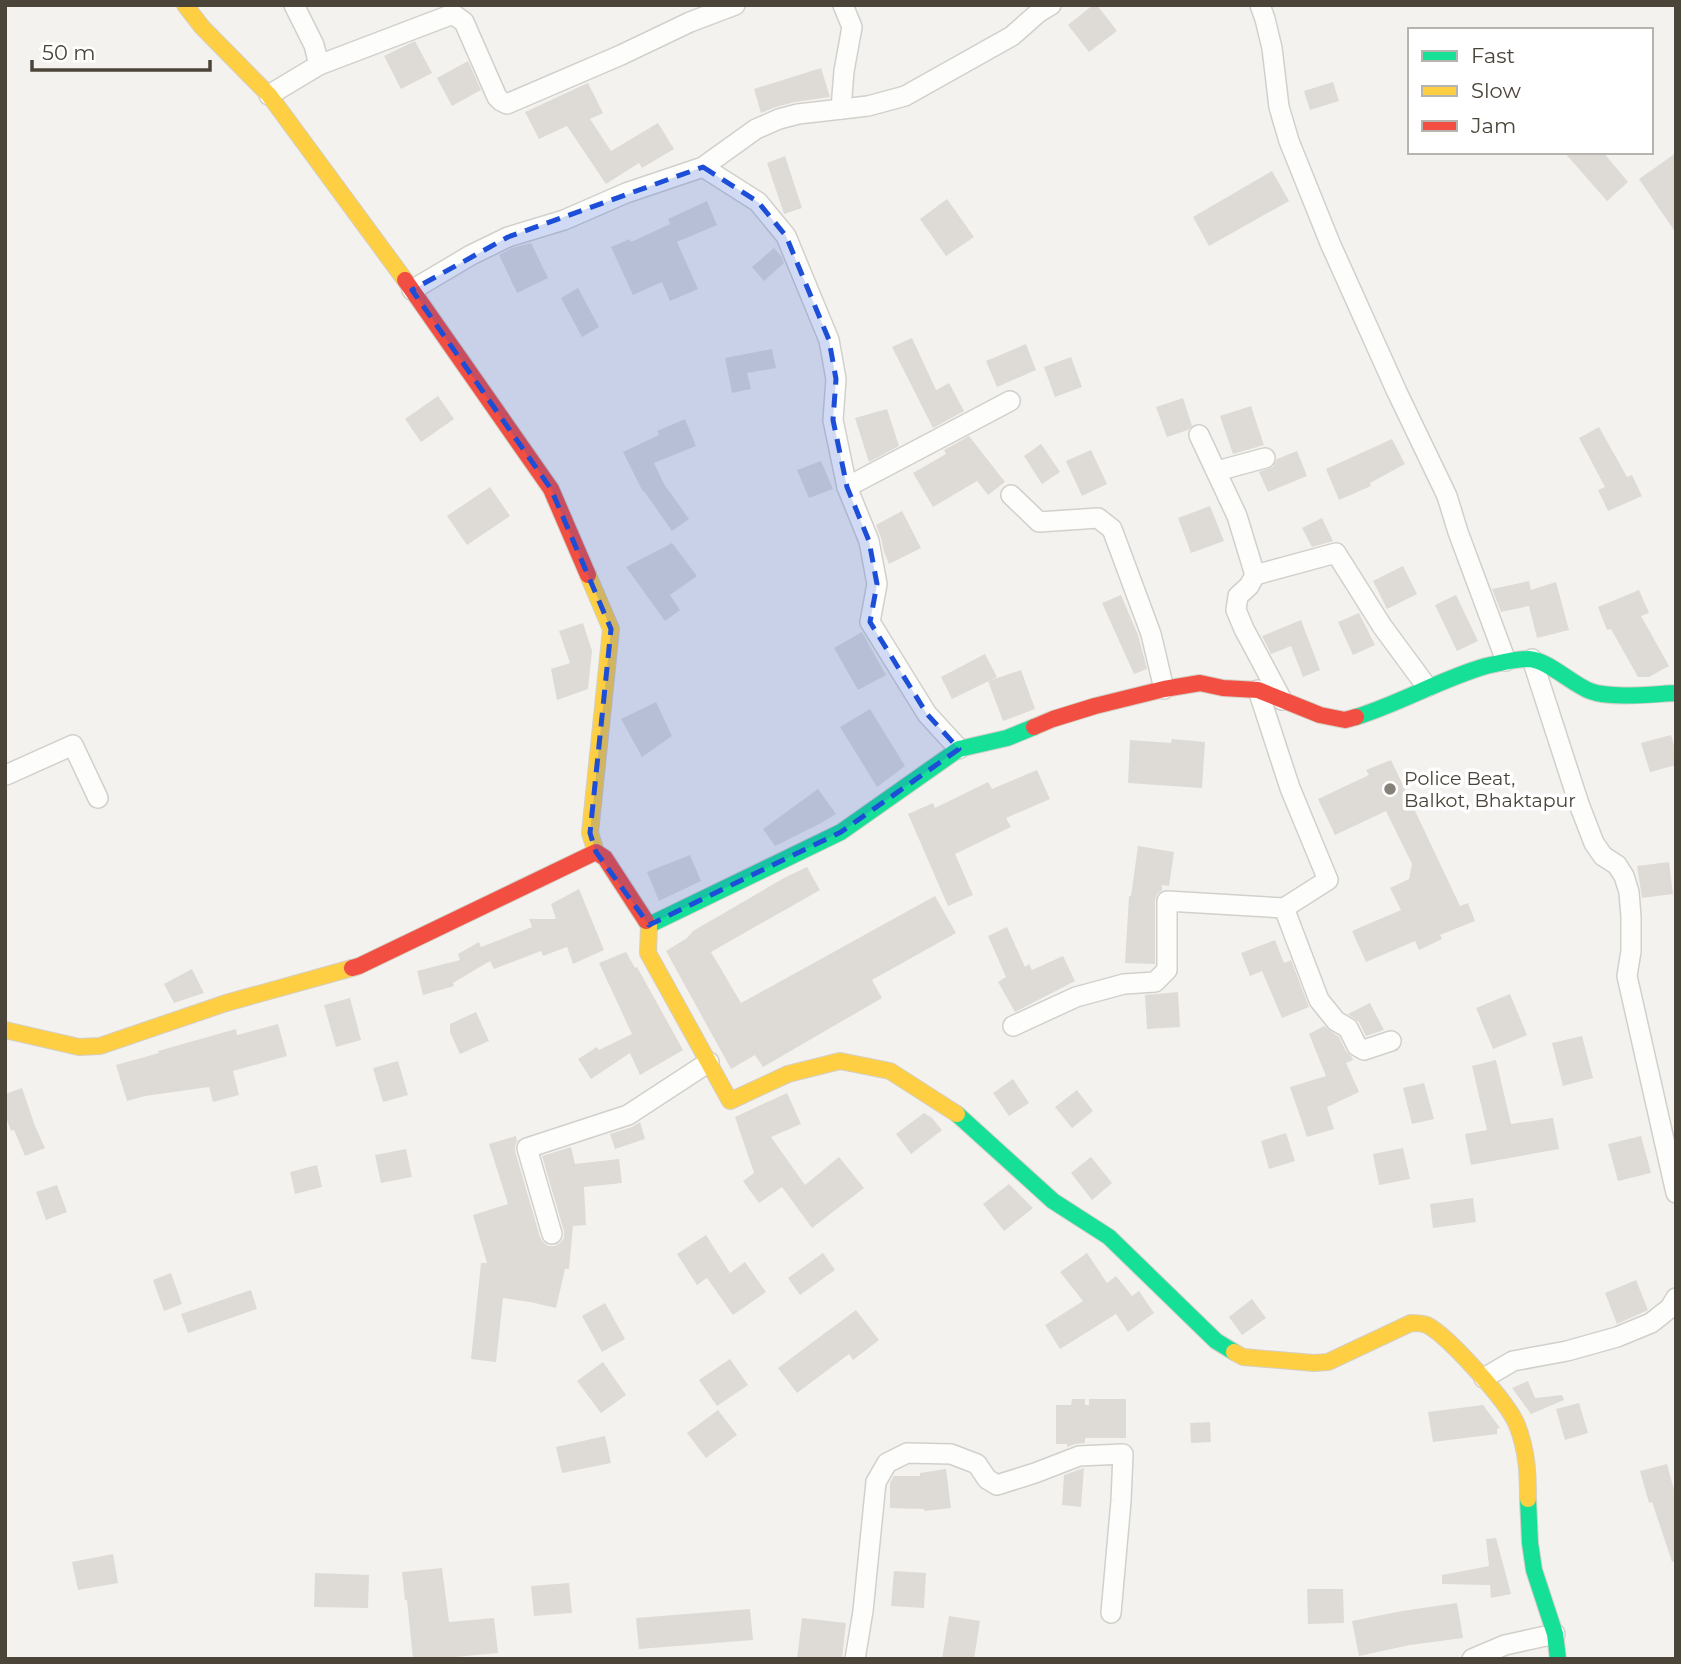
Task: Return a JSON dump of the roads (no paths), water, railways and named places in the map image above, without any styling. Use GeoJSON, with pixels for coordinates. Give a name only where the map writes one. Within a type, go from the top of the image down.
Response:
{"type":"FeatureCollection","features":[{"type":"Feature","properties":{"kind":"street"},"geometry":{"type":"LineString","coordinates":[[185,5],[202,27],[269,96],[427,310],[551,489],[611,628],[590,833],[596,852],[606,858],[649,925],[648,953],[730,1101],[788,1074],[840,1060],[890,1071],[957,1114],[1053,1201],[1109,1237],[1216,1341],[1243,1357],[1328,1362],[1411,1323],[1425,1324],[1439,1334],[1483,1378],[1516,1422],[1527,1457],[1530,1543],[1534,1570],[1555,1634],[1558,1659]]}},
{"type":"Feature","properties":{"kind":"street"},"geometry":{"type":"LineString","coordinates":[[294,5],[314,46],[319,65]]}},
{"type":"Feature","properties":{"kind":"street"},"geometry":{"type":"LineString","coordinates":[[269,96],[319,65],[453,14],[464,22],[497,97],[507,104],[734,5]]}},
{"type":"Feature","properties":{"kind":"street"},"geometry":{"type":"LineString","coordinates":[[841,109],[852,27],[843,5]]}},
{"type":"Feature","properties":{"kind":"street"},"geometry":{"type":"LineString","coordinates":[[412,290],[471,255],[508,237],[564,220],[626,193],[703,167],[756,129],[779,119],[798,114],[868,106],[905,96],[1012,36],[1051,5]]}},
{"type":"Feature","properties":{"kind":"street"},"geometry":{"type":"LineString","coordinates":[[1260,5],[1272,47],[1279,107],[1289,141],[1330,243],[1447,496],[1506,661]]}},
{"type":"Feature","properties":{"kind":"street"},"geometry":{"type":"LineString","coordinates":[[703,167],[758,202],[786,236],[828,340],[836,379],[834,421],[847,487],[869,541],[877,584],[870,622],[928,714],[959,749]]}},
{"type":"Feature","properties":{"kind":"street"},"geometry":{"type":"LineString","coordinates":[[847,487],[1010,401]]}},
{"type":"Feature","properties":{"kind":"street"},"geometry":{"type":"LineString","coordinates":[[1199,435],[1237,516],[1255,575],[1250,586],[1238,596],[1236,610],[1250,643],[1282,700]]}},
{"type":"Feature","properties":{"kind":"street"},"geometry":{"type":"LineString","coordinates":[[1217,471],[1265,457]]}},
{"type":"Feature","properties":{"kind":"street"},"geometry":{"type":"LineString","coordinates":[[1011,495],[1039,522],[1098,519],[1112,529],[1151,634],[1164,689]]}},
{"type":"Feature","properties":{"kind":"street"},"geometry":{"type":"LineString","coordinates":[[1255,575],[1336,553],[1382,626],[1427,687]]}},
{"type":"Feature","properties":{"kind":"street"},"geometry":{"type":"LineString","coordinates":[[1532,659],[1594,843],[1603,856],[1617,865],[1629,892],[1631,951],[1627,976],[1676,1193]]}},
{"type":"Feature","properties":{"kind":"street"},"geometry":{"type":"LineString","coordinates":[[649,925],[841,832],[959,749],[1007,738],[1053,719],[1095,706],[1164,689],[1200,682],[1223,688],[1258,691],[1320,715],[1345,720],[1375,711],[1459,674],[1506,661],[1532,659],[1565,675],[1589,691],[1605,695],[1676,692]]}},
{"type":"Feature","properties":{"kind":"street"},"geometry":{"type":"LineString","coordinates":[[1013,1026],[1076,997],[1124,984],[1155,982],[1167,970],[1167,901],[1284,908],[1328,880],[1290,788],[1258,691]]}},
{"type":"Feature","properties":{"kind":"street"},"geometry":{"type":"LineString","coordinates":[[5,775],[73,745],[98,798]]}},
{"type":"Feature","properties":{"kind":"street"},"geometry":{"type":"LineString","coordinates":[[5,1030],[79,1047],[100,1046],[226,1003],[359,966],[596,852]]}},
{"type":"Feature","properties":{"kind":"street"},"geometry":{"type":"LineString","coordinates":[[1284,908],[1319,1000],[1336,1021],[1348,1028],[1357,1046],[1364,1050],[1391,1041]]}},
{"type":"Feature","properties":{"kind":"street"},"geometry":{"type":"LineString","coordinates":[[552,1234],[527,1148],[628,1115],[709,1062]]}},
{"type":"Feature","properties":{"kind":"street"},"geometry":{"type":"LineString","coordinates":[[1483,1378],[1513,1361],[1567,1351],[1617,1337],[1651,1323],[1670,1308],[1676,1298]]}},
{"type":"Feature","properties":{"kind":"street"},"geometry":{"type":"LineString","coordinates":[[855,1659],[863,1611],[876,1482],[887,1463],[907,1453],[951,1454],[976,1464],[987,1479],[997,1485],[1079,1456],[1122,1454],[1121,1501],[1111,1613]]}},
{"type":"Feature","properties":{"kind":"street"},"geometry":{"type":"LineString","coordinates":[[1472,1659],[1505,1645],[1555,1634]]}},
{"type":"Feature","properties":{"kind":"place","name":"Police Beat, Balkot, Bhaktapur"},"geometry":{"type":"Point","coordinates":[1390,789]}}]}
